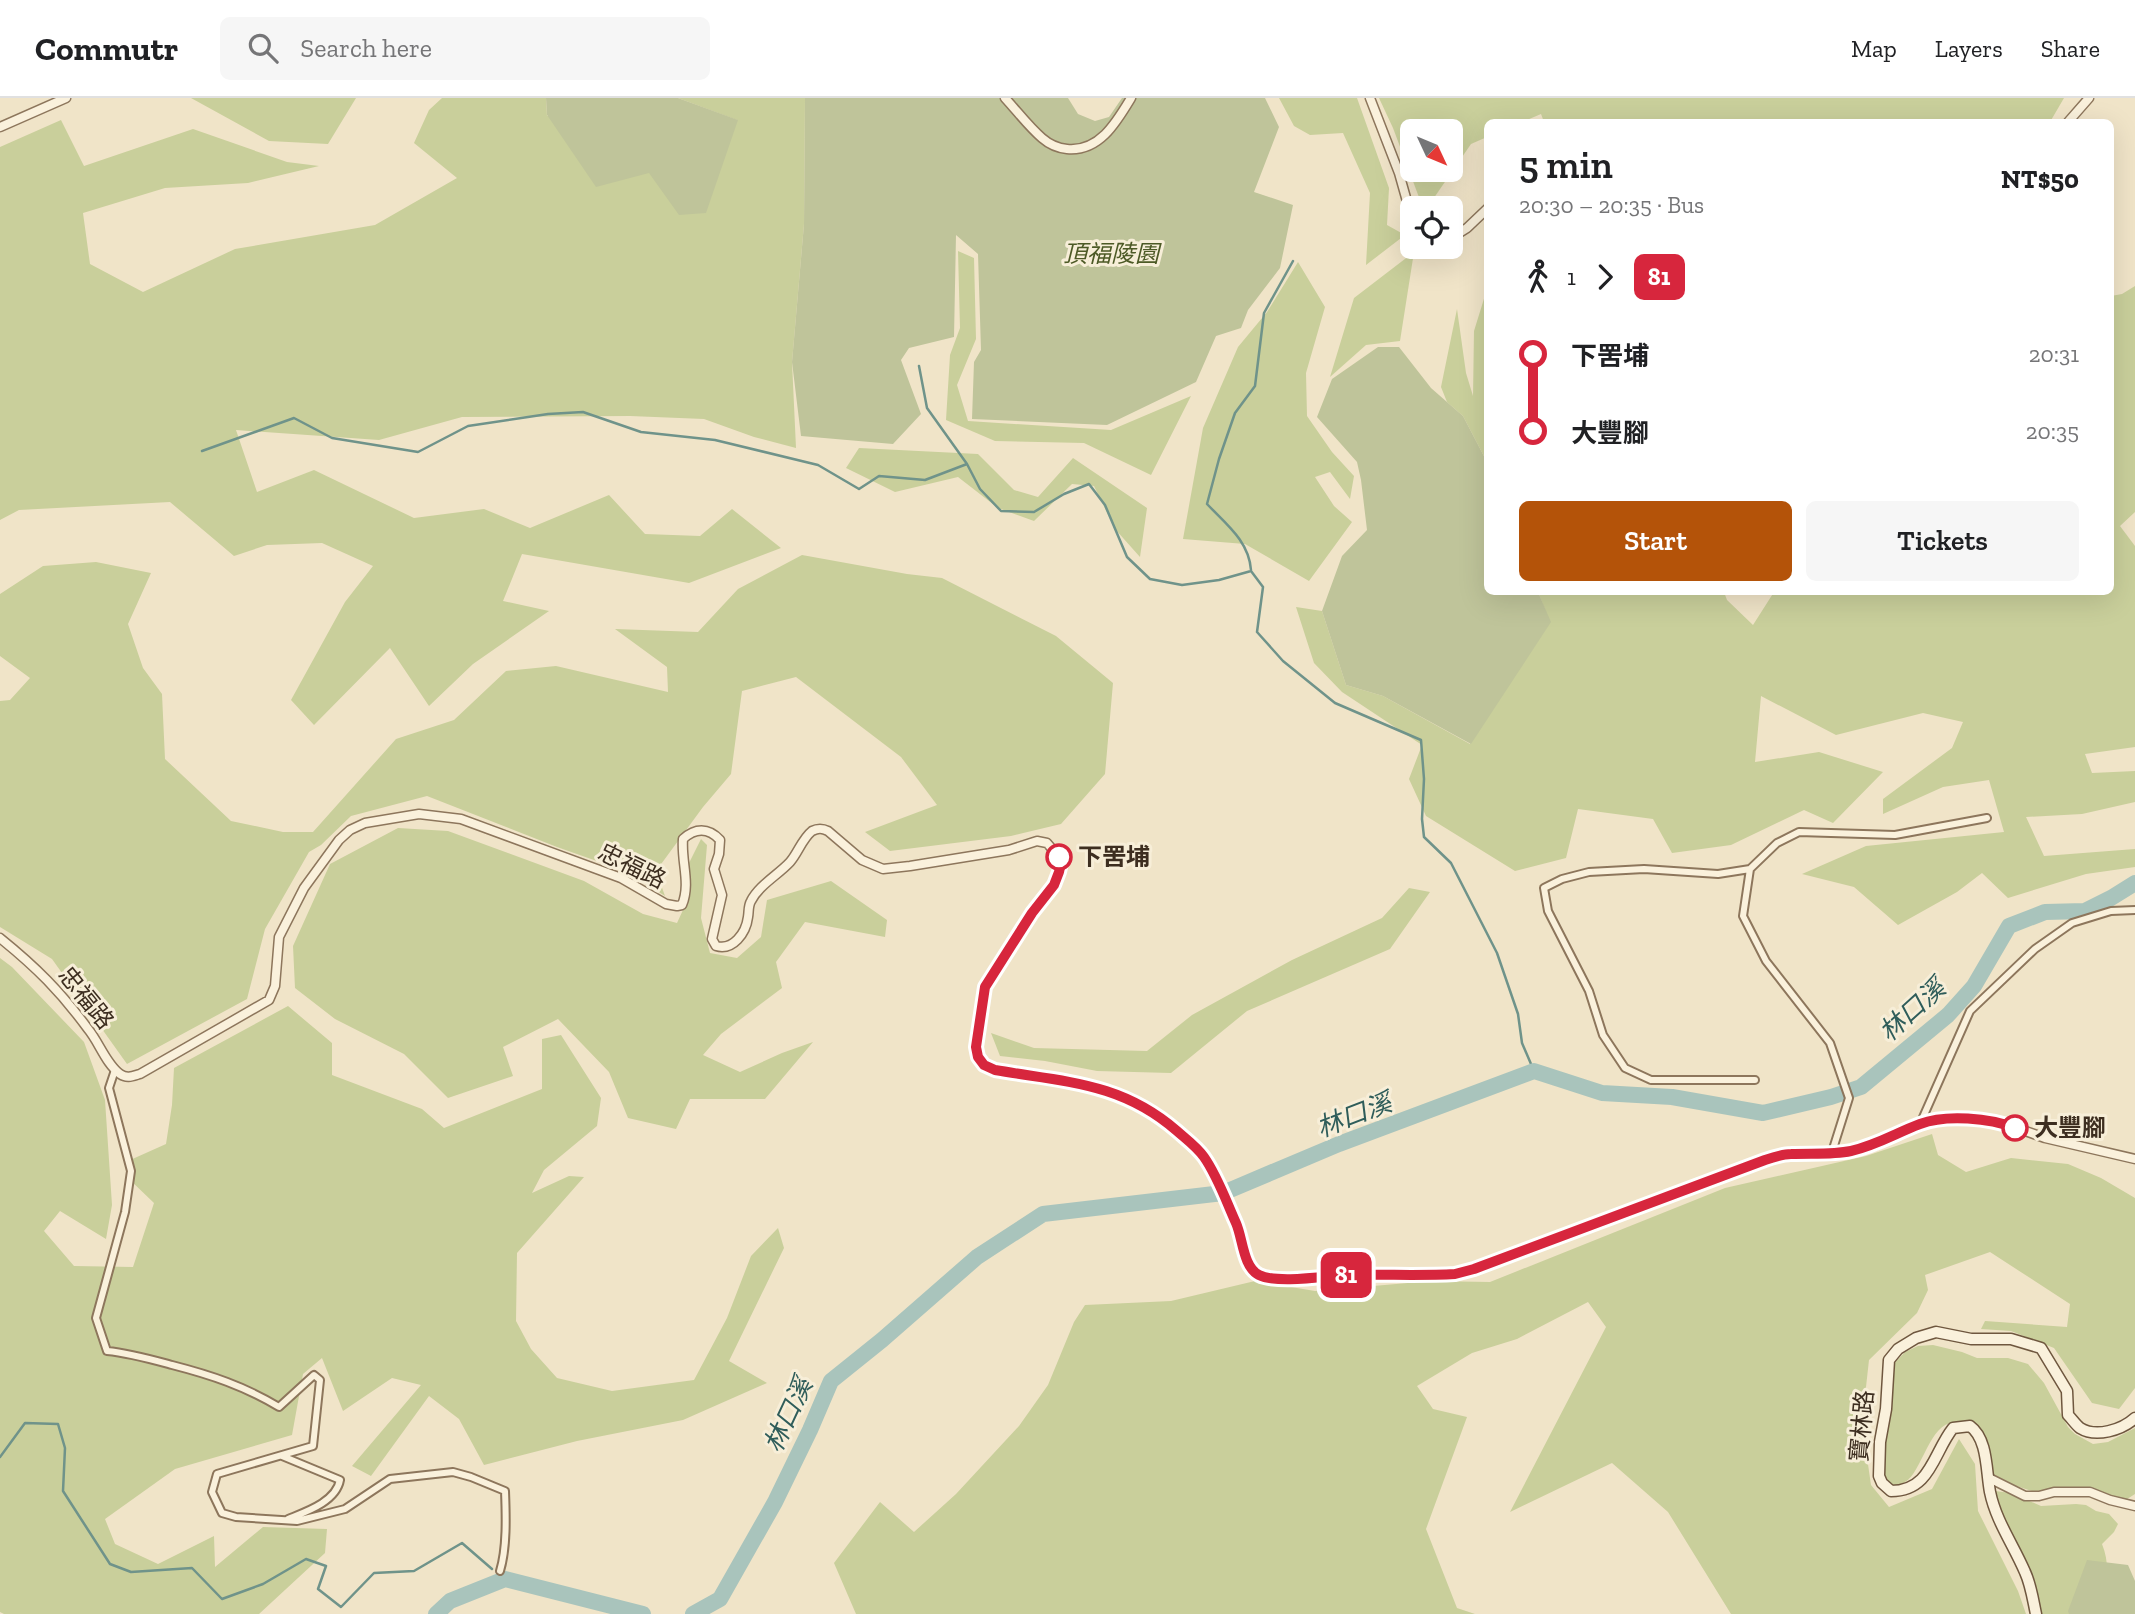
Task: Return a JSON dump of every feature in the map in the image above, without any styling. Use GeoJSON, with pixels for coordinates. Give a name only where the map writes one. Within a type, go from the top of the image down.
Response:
{"type":"FeatureCollection","features":[{"type":"Feature","properties":{"kind":"main road","name":"寶林路"},"geometry":{"type":"LineString","coordinates":[[2036,1614],[2026,1573],[2000,1523],[1981,1440],[1976,1431],[1962,1425],[1953,1428],[1928,1472],[1918,1483],[1899,1491],[1891,1491],[1882,1483],[1879,1476],[1880,1442],[1886,1409],[1889,1360],[1898,1349],[1916,1338],[1936,1332],[1971,1339],[2011,1339],[2041,1348],[2067,1391],[2068,1415],[2081,1429],[2106,1433],[2128,1424],[2135,1418]]}},
{"type":"Feature","properties":{"kind":"street"},"geometry":{"type":"LineString","coordinates":[[0,127],[66,98]]}},
{"type":"Feature","properties":{"kind":"street"},"geometry":{"type":"LineString","coordinates":[[1005,98],[1042,139],[1056,147],[1084,149],[1097,142],[1116,121],[1130,98]]}},
{"type":"Feature","properties":{"kind":"street"},"geometry":{"type":"LineString","coordinates":[[1370,98],[1406,196]]}},
{"type":"Feature","properties":{"kind":"street"},"geometry":{"type":"LineString","coordinates":[[2071,119],[2089,98]]}},
{"type":"Feature","properties":{"kind":"street"},"geometry":{"type":"LineString","coordinates":[[1463,230],[1484,212]]}},
{"type":"Feature","properties":{"kind":"street","name":"忠福路"},"geometry":{"type":"LineString","coordinates":[[0,938],[33,964],[60,992],[115,1070],[122,1076],[129,1077],[140,1074],[269,1000],[275,986],[279,937],[303,888],[339,839],[365,823],[419,814],[461,819],[621,878],[666,904],[677,906],[682,905],[686,894],[683,839],[700,830],[708,831],[720,840],[714,869],[722,895],[712,939],[716,946],[722,947],[728,946],[746,929],[750,902],[765,884],[791,861],[813,830],[821,828],[828,831],[862,860],[883,869],[1009,850],[1037,841],[1046,843],[1059,857],[1059,872],[1054,885],[1032,913],[985,987],[977,1038],[978,1057],[984,1065],[995,1070],[1079,1082],[1151,1110],[1202,1155],[1216,1175],[1239,1230],[1251,1268],[1267,1278],[1455,1274],[1765,1160],[1788,1154],[1832,1152]]}},
{"type":"Feature","properties":{"kind":"street"},"geometry":{"type":"LineString","coordinates":[[1755,1080],[1651,1080],[1625,1068],[1603,1035],[1589,991],[1548,911],[1544,888],[1563,878],[1589,872],[1644,869],[1718,874],[1750,869],[1777,843],[1799,832],[1895,835],[1987,818]]}},
{"type":"Feature","properties":{"kind":"street"},"geometry":{"type":"LineString","coordinates":[[1750,869],[1743,916],[1766,961],[1830,1043],[1849,1098],[1832,1152],[1847,1152],[1876,1145],[1920,1124],[1950,1118],[2003,1123],[2045,1138],[2135,1159]]}},
{"type":"Feature","properties":{"kind":"street"},"geometry":{"type":"LineString","coordinates":[[1920,1124],[1970,1011],[2035,949],[2072,923],[2110,911],[2135,911]]}},
{"type":"Feature","properties":{"kind":"street"},"geometry":{"type":"LineString","coordinates":[[115,1070],[109,1088],[131,1171],[125,1212],[96,1318],[107,1350],[129,1353],[227,1380],[279,1406],[314,1375],[320,1380],[313,1446],[217,1474],[212,1492],[222,1513],[236,1517],[297,1521],[345,1509],[390,1479],[453,1472],[505,1491],[506,1515],[500,1572]]}},
{"type":"Feature","properties":{"kind":"street"},"geometry":{"type":"LineString","coordinates":[[282,1456],[340,1480],[338,1488],[330,1497],[287,1520]]}},
{"type":"Feature","properties":{"kind":"street"},"geometry":{"type":"LineString","coordinates":[[1989,1478],[2025,1496],[2054,1492],[2090,1492],[2135,1506]]}},
{"type":"Feature","properties":{"kind":"green space"},"geometry":{"type":"Polygon","coordinates":[[[191,98],[356,98],[328,144],[269,141],[191,98]]]}},
{"type":"Feature","properties":{"kind":"green space"},"geometry":{"type":"Polygon","coordinates":[[[442,98],[546,98],[547,116],[737,120],[678,98],[805,98],[804,224],[792,362],[796,448],[754,437],[704,419],[630,416],[462,417],[379,440],[236,430],[257,492],[314,470],[414,518],[484,509],[530,528],[609,495],[645,534],[700,536],[732,509],[781,548],[689,583],[522,554],[503,601],[549,611],[473,664],[429,706],[390,648],[314,725],[291,700],[345,602],[373,566],[322,543],[267,545],[234,556],[170,502],[19,510],[0,520],[0,147],[61,120],[84,166],[193,129],[287,162],[319,166],[248,183],[165,188],[83,213],[90,264],[143,292],[235,249],[375,225],[457,178],[414,143],[429,110],[442,98]]]}},
{"type":"Feature","properties":{"kind":"green space"},"geometry":{"type":"Polygon","coordinates":[[[546,98],[678,98],[738,120],[706,213],[679,215],[649,173],[596,187],[547,115],[546,98]]]}},
{"type":"Feature","properties":{"kind":"green space","name":"頂福陵園"},"geometry":{"type":"Polygon","coordinates":[[[805,98],[1068,98],[1078,114],[1095,121],[1109,117],[1122,98],[1265,98],[1279,127],[1254,192],[1293,205],[1280,268],[1248,310],[1241,328],[1216,336],[1196,382],[1107,425],[972,419],[974,362],[981,350],[978,254],[956,235],[954,337],[909,348],[901,360],[921,414],[893,444],[801,436],[792,362],[804,224],[805,98]]]}},
{"type":"Feature","properties":{"kind":"green space"},"geometry":{"type":"Polygon","coordinates":[[[1279,98],[1357,98],[1389,188],[1387,225],[1400,232],[1400,239],[1366,265],[1370,193],[1343,133],[1310,135],[1294,126],[1279,98]]]}},
{"type":"Feature","properties":{"kind":"green space"},"geometry":{"type":"Polygon","coordinates":[[[1379,98],[2064,98],[2052,119],[1543,119],[1541,114],[1529,119],[1484,119],[1484,138],[1471,144],[1463,156],[1463,119],[1400,119],[1400,147],[1379,98]]]}},
{"type":"Feature","properties":{"kind":"green space"},"geometry":{"type":"Polygon","coordinates":[[[1413,182],[1445,182],[1435,196],[1418,196],[1413,182]]]}},
{"type":"Feature","properties":{"kind":"green space"},"geometry":{"type":"Polygon","coordinates":[[[958,251],[974,258],[976,339],[957,385],[968,421],[1111,430],[1191,396],[1151,475],[1084,443],[995,441],[946,420],[950,355],[960,328],[958,251]]]}},
{"type":"Feature","properties":{"kind":"green space"},"geometry":{"type":"Polygon","coordinates":[[[1405,259],[1413,259],[1400,341],[1366,345],[1330,377],[1354,298],[1405,259]]]}},
{"type":"Feature","properties":{"kind":"green space"},"geometry":{"type":"Polygon","coordinates":[[[1298,262],[1325,307],[1306,373],[1307,416],[1332,452],[1354,476],[1350,499],[1330,472],[1315,477],[1334,506],[1352,522],[1309,581],[1245,544],[1183,539],[1203,428],[1238,347],[1267,312],[1298,262]]]}},
{"type":"Feature","properties":{"kind":"green space"},"geometry":{"type":"Polygon","coordinates":[[[2135,286],[2135,512],[2120,526],[2135,546],[2135,747],[2085,754],[2092,773],[2135,771],[2135,802],[2082,814],[2026,817],[2044,856],[2135,849],[2135,867],[2086,874],[2008,898],[1982,873],[1957,892],[1898,925],[1854,887],[1802,874],[1866,846],[2004,832],[1989,780],[1943,787],[1883,814],[1883,799],[1952,748],[1963,722],[1923,713],[1836,735],[1761,696],[1755,762],[1819,752],[1883,772],[1833,823],[1804,810],[1731,845],[1672,853],[1653,819],[1578,809],[1566,858],[1515,871],[1426,816],[1409,779],[1422,745],[1342,692],[1314,663],[1296,607],[1322,611],[1346,685],[1383,696],[1470,744],[1550,622],[1539,595],[1725,595],[1753,625],[1772,595],[2114,595],[2114,295],[2135,286]]]}},
{"type":"Feature","properties":{"kind":"green space"},"geometry":{"type":"Polygon","coordinates":[[[1484,299],[1484,456],[1463,416],[1447,402],[1441,387],[1457,309],[1466,373],[1473,396],[1474,331],[1484,299]]]}},
{"type":"Feature","properties":{"kind":"green space"},"geometry":{"type":"Polygon","coordinates":[[[1378,347],[1399,347],[1431,388],[1463,416],[1484,456],[1484,595],[1539,595],[1551,622],[1471,744],[1383,696],[1346,685],[1322,611],[1342,556],[1367,530],[1357,462],[1317,417],[1332,379],[1378,347]]]}},
{"type":"Feature","properties":{"kind":"green space"},"geometry":{"type":"Polygon","coordinates":[[[859,448],[978,454],[1014,490],[1038,497],[1073,458],[1147,508],[1140,557],[1115,529],[1094,486],[1072,484],[1034,521],[998,508],[958,477],[895,492],[846,468],[859,448]]]}},
{"type":"Feature","properties":{"kind":"green space"},"geometry":{"type":"Polygon","coordinates":[[[802,555],[942,578],[1056,636],[1113,683],[1105,774],[1061,824],[1011,836],[890,851],[865,832],[937,805],[901,757],[796,677],[742,691],[731,774],[656,871],[665,896],[628,872],[427,796],[351,816],[321,845],[309,852],[265,929],[247,999],[127,1064],[52,959],[0,927],[0,701],[10,700],[30,678],[0,656],[0,594],[43,566],[96,562],[151,573],[128,624],[143,668],[162,694],[165,759],[231,821],[283,832],[313,832],[396,739],[454,720],[506,671],[556,666],[668,692],[667,667],[615,629],[698,632],[738,589],[802,555]]]}},
{"type":"Feature","properties":{"kind":"green space"},"geometry":{"type":"Polygon","coordinates":[[[398,828],[448,831],[584,881],[643,914],[677,923],[689,897],[688,865],[701,839],[707,845],[701,918],[710,953],[737,958],[761,937],[767,900],[831,881],[887,920],[885,937],[805,922],[776,962],[782,988],[721,1034],[703,1055],[740,1072],[813,1042],[765,1099],[690,1099],[676,1129],[628,1118],[609,1072],[558,1019],[503,1047],[513,1076],[448,1098],[404,1054],[335,1019],[295,988],[293,946],[330,864],[398,828]]]}},
{"type":"Feature","properties":{"kind":"green space"},"geometry":{"type":"Polygon","coordinates":[[[1409,888],[1430,892],[1390,949],[1247,1011],[1171,1073],[1097,1071],[1000,1056],[991,1033],[1034,1048],[1147,1051],[1192,1015],[1292,960],[1382,918],[1409,888]]]}},
{"type":"Feature","properties":{"kind":"green space"},"geometry":{"type":"Polygon","coordinates":[[[0,958],[12,967],[84,1042],[105,1100],[112,1205],[106,1239],[60,1211],[44,1231],[74,1266],[133,1267],[154,1203],[128,1178],[128,1161],[166,1144],[174,1068],[288,1006],[332,1043],[332,1075],[422,1109],[444,1128],[542,1089],[542,1039],[561,1035],[601,1098],[597,1126],[544,1170],[532,1193],[569,1176],[584,1177],[517,1253],[516,1321],[531,1349],[557,1378],[612,1391],[694,1380],[727,1318],[751,1256],[778,1228],[784,1248],[729,1361],[767,1383],[683,1420],[577,1441],[484,1465],[459,1419],[429,1396],[371,1476],[352,1466],[421,1385],[392,1378],[343,1411],[322,1358],[303,1374],[292,1435],[175,1469],[105,1519],[115,1544],[158,1564],[214,1536],[215,1567],[263,1527],[327,1529],[325,1553],[259,1614],[0,1612],[0,958]]]}},
{"type":"Feature","properties":{"kind":"green space"},"geometry":{"type":"Polygon","coordinates":[[[1932,1134],[1938,1155],[1966,1172],[2011,1158],[2068,1164],[2101,1178],[2135,1198],[2135,1388],[2119,1409],[2092,1403],[2054,1348],[2011,1331],[1981,1329],[1985,1321],[2067,1327],[2070,1304],[1990,1252],[1925,1275],[1928,1290],[1917,1313],[1869,1360],[1862,1423],[1871,1485],[1889,1507],[1932,1489],[1959,1439],[1975,1464],[1978,1511],[2018,1591],[2026,1614],[1731,1614],[1668,1512],[1612,1463],[1510,1512],[1606,1327],[1588,1302],[1517,1339],[1472,1353],[1417,1386],[1433,1409],[1467,1417],[1426,1529],[1457,1608],[1475,1614],[856,1614],[834,1563],[880,1502],[914,1532],[956,1494],[1019,1426],[1048,1385],[1074,1322],[1085,1305],[1171,1301],[1255,1281],[1315,1291],[1431,1281],[1490,1282],[1725,1188],[1866,1156],[1932,1134]]]}},
{"type":"Feature","properties":{"kind":"green space"},"geometry":{"type":"Polygon","coordinates":[[[1933,1345],[1977,1358],[2008,1358],[2028,1364],[2044,1383],[2068,1427],[2093,1444],[2108,1442],[2135,1428],[2135,1494],[2124,1501],[2056,1489],[2035,1492],[1998,1480],[1986,1470],[1982,1450],[1968,1427],[1951,1423],[1935,1434],[1912,1476],[1901,1484],[1895,1485],[1887,1481],[1882,1476],[1890,1368],[1905,1352],[1918,1346],[1933,1345]]]}},
{"type":"Feature","properties":{"kind":"green space"},"geometry":{"type":"Polygon","coordinates":[[[1995,1491],[2011,1493],[2041,1506],[2086,1505],[2109,1514],[2118,1524],[2102,1544],[2107,1570],[2100,1614],[2039,1614],[2031,1588],[2016,1567],[1988,1503],[1989,1495],[1995,1491]]]}},
{"type":"Feature","properties":{"kind":"green space"},"geometry":{"type":"Polygon","coordinates":[[[2087,1560],[2128,1565],[2135,1581],[2135,1614],[2069,1614],[2087,1560]]]}},
{"type":"Feature","properties":{"kind":"waterway"},"geometry":{"type":"LineString","coordinates":[[1251,570],[1241,542],[1207,504],[1235,413],[1255,386],[1264,313],[1293,261]]}},
{"type":"Feature","properties":{"kind":"waterway"},"geometry":{"type":"LineString","coordinates":[[919,366],[927,408],[967,464]]}},
{"type":"Feature","properties":{"kind":"waterway"},"geometry":{"type":"LineString","coordinates":[[202,451],[294,418],[332,438],[418,452],[468,426],[548,414],[583,412],[641,432],[715,440],[818,465],[859,489],[879,476],[925,480],[967,464],[980,489],[1001,511],[1034,512],[1064,494],[1089,484],[1105,505],[1127,557],[1150,579],[1182,585],[1219,580],[1251,571],[1263,587],[1257,632],[1283,661],[1335,703],[1421,740],[1424,837],[1451,863],[1497,953],[1518,1014],[1522,1043],[1534,1071]]}},
{"type":"Feature","properties":{"kind":"waterway","name":"林口溪"},"geometry":{"type":"LineString","coordinates":[[693,1614],[720,1599],[775,1502],[831,1381],[977,1257],[1043,1214],[1223,1193],[1339,1144],[1534,1071],[1602,1093],[1672,1097],[1763,1113],[1831,1097],[1861,1087],[1948,1015],[1974,986],[2009,926],[2045,912],[2085,911],[2135,883]]}},
{"type":"Feature","properties":{"kind":"waterway"},"geometry":{"type":"LineString","coordinates":[[0,1457],[25,1423],[58,1424],[65,1448],[63,1491],[110,1564],[131,1572],[192,1568],[222,1599],[263,1584],[306,1559],[326,1566],[318,1589],[341,1607],[374,1573],[414,1571],[462,1543],[492,1569]]}},
{"type":"Feature","properties":{"kind":"waterway","name":"林口溪"},"geometry":{"type":"LineString","coordinates":[[436,1614],[450,1601],[505,1579],[643,1614]]}},
{"type":"Feature","properties":{"kind":"bus line","name":"81"},"geometry":{"type":"LineString","coordinates":[[1059,857],[1061,863],[1054,885],[1032,913],[985,987],[976,1047],[978,1057],[984,1065],[995,1070],[1091,1085],[1120,1095],[1161,1117],[1202,1155],[1216,1175],[1239,1230],[1247,1260],[1257,1274],[1267,1278],[1455,1274],[1765,1160],[1788,1154],[1847,1152],[1876,1145],[1936,1119],[2003,1123],[2015,1128]]}},
{"type":"Feature","properties":{"kind":"place","name":"下罟埔"},"geometry":{"type":"Point","coordinates":[1059,857]}},
{"type":"Feature","properties":{"kind":"place","name":"大豐腳"},"geometry":{"type":"Point","coordinates":[2015,1128]}}]}
